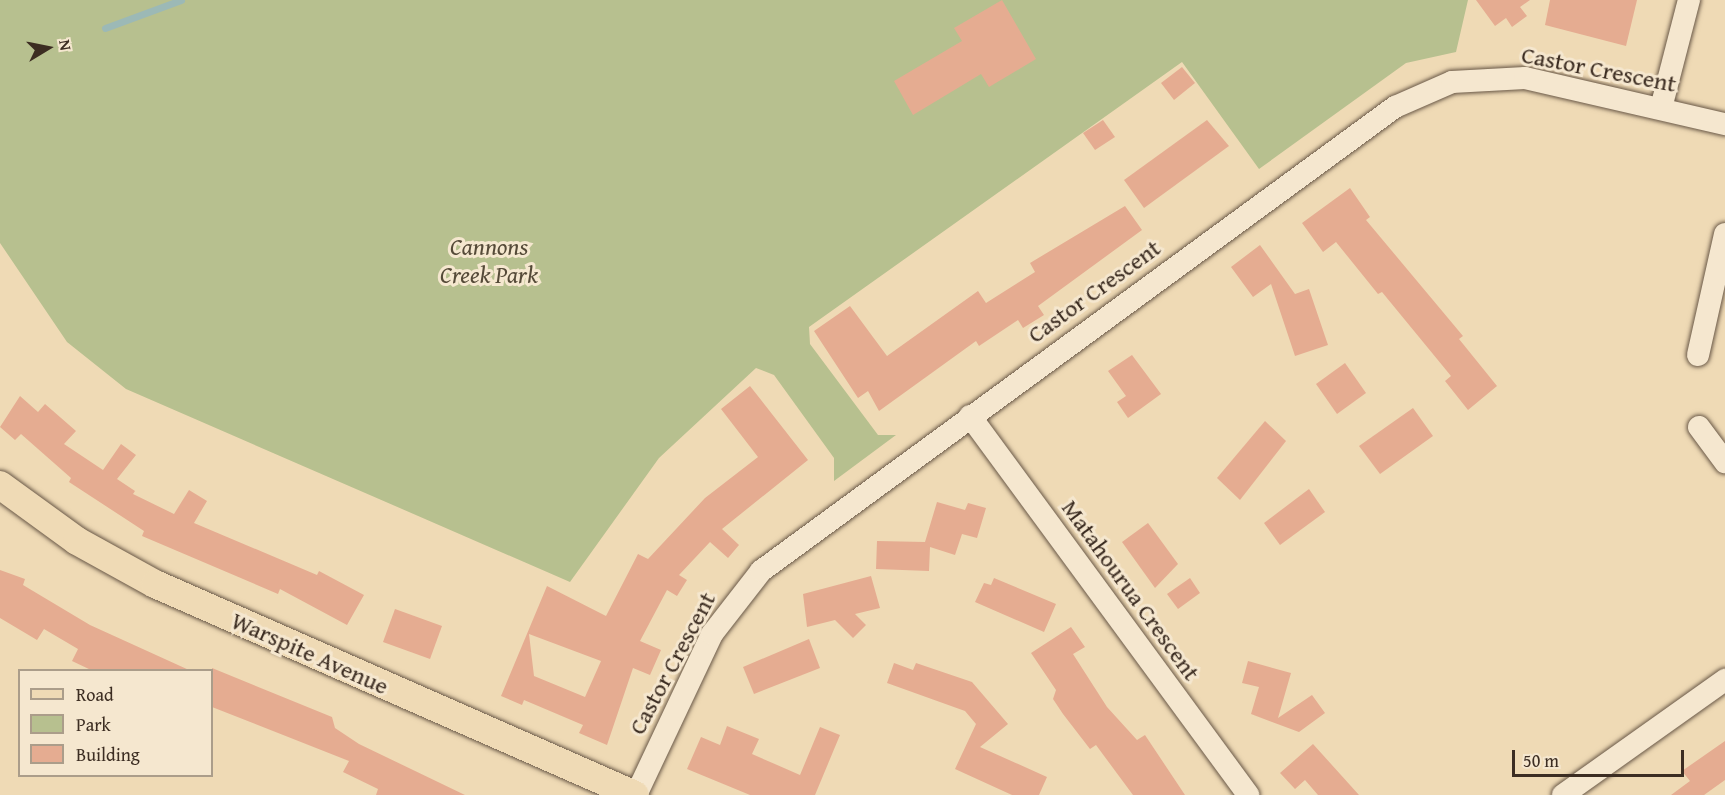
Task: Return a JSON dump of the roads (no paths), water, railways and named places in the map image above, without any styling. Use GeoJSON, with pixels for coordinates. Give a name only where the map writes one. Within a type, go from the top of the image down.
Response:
{"type":"FeatureCollection","features":[{"type":"Feature","properties":{"kind":"main road","name":"Warspite Avenue"},"geometry":{"type":"LineString","coordinates":[[0,485],[77,541],[155,584],[635,795]]}},
{"type":"Feature","properties":{"kind":"street"},"geometry":{"type":"LineString","coordinates":[[1661,108],[1689,0]]}},
{"type":"Feature","properties":{"kind":"street","name":"Castor Crescent"},"geometry":{"type":"LineString","coordinates":[[635,795],[712,634],[741,591],[782,554],[1349,139],[1419,95],[1452,82],[1525,78],[1725,124]]}},
{"type":"Feature","properties":{"kind":"street"},"geometry":{"type":"LineString","coordinates":[[1698,355],[1725,234]]}},
{"type":"Feature","properties":{"kind":"street","name":"Matahourua Crescent"},"geometry":{"type":"LineString","coordinates":[[970,416],[1248,795]]}},
{"type":"Feature","properties":{"kind":"street"},"geometry":{"type":"LineString","coordinates":[[1699,427],[1725,462]]}},
{"type":"Feature","properties":{"kind":"street"},"geometry":{"type":"LineString","coordinates":[[1563,795],[1725,680]]}},
{"type":"Feature","properties":{"kind":"waterway"},"geometry":{"type":"LineString","coordinates":[[105,28],[181,0]]}},
{"type":"Feature","properties":{"kind":"park label","name":"Cannons Creek Park"},"geometry":{"type":"Point","coordinates":[489,261]}}]}
